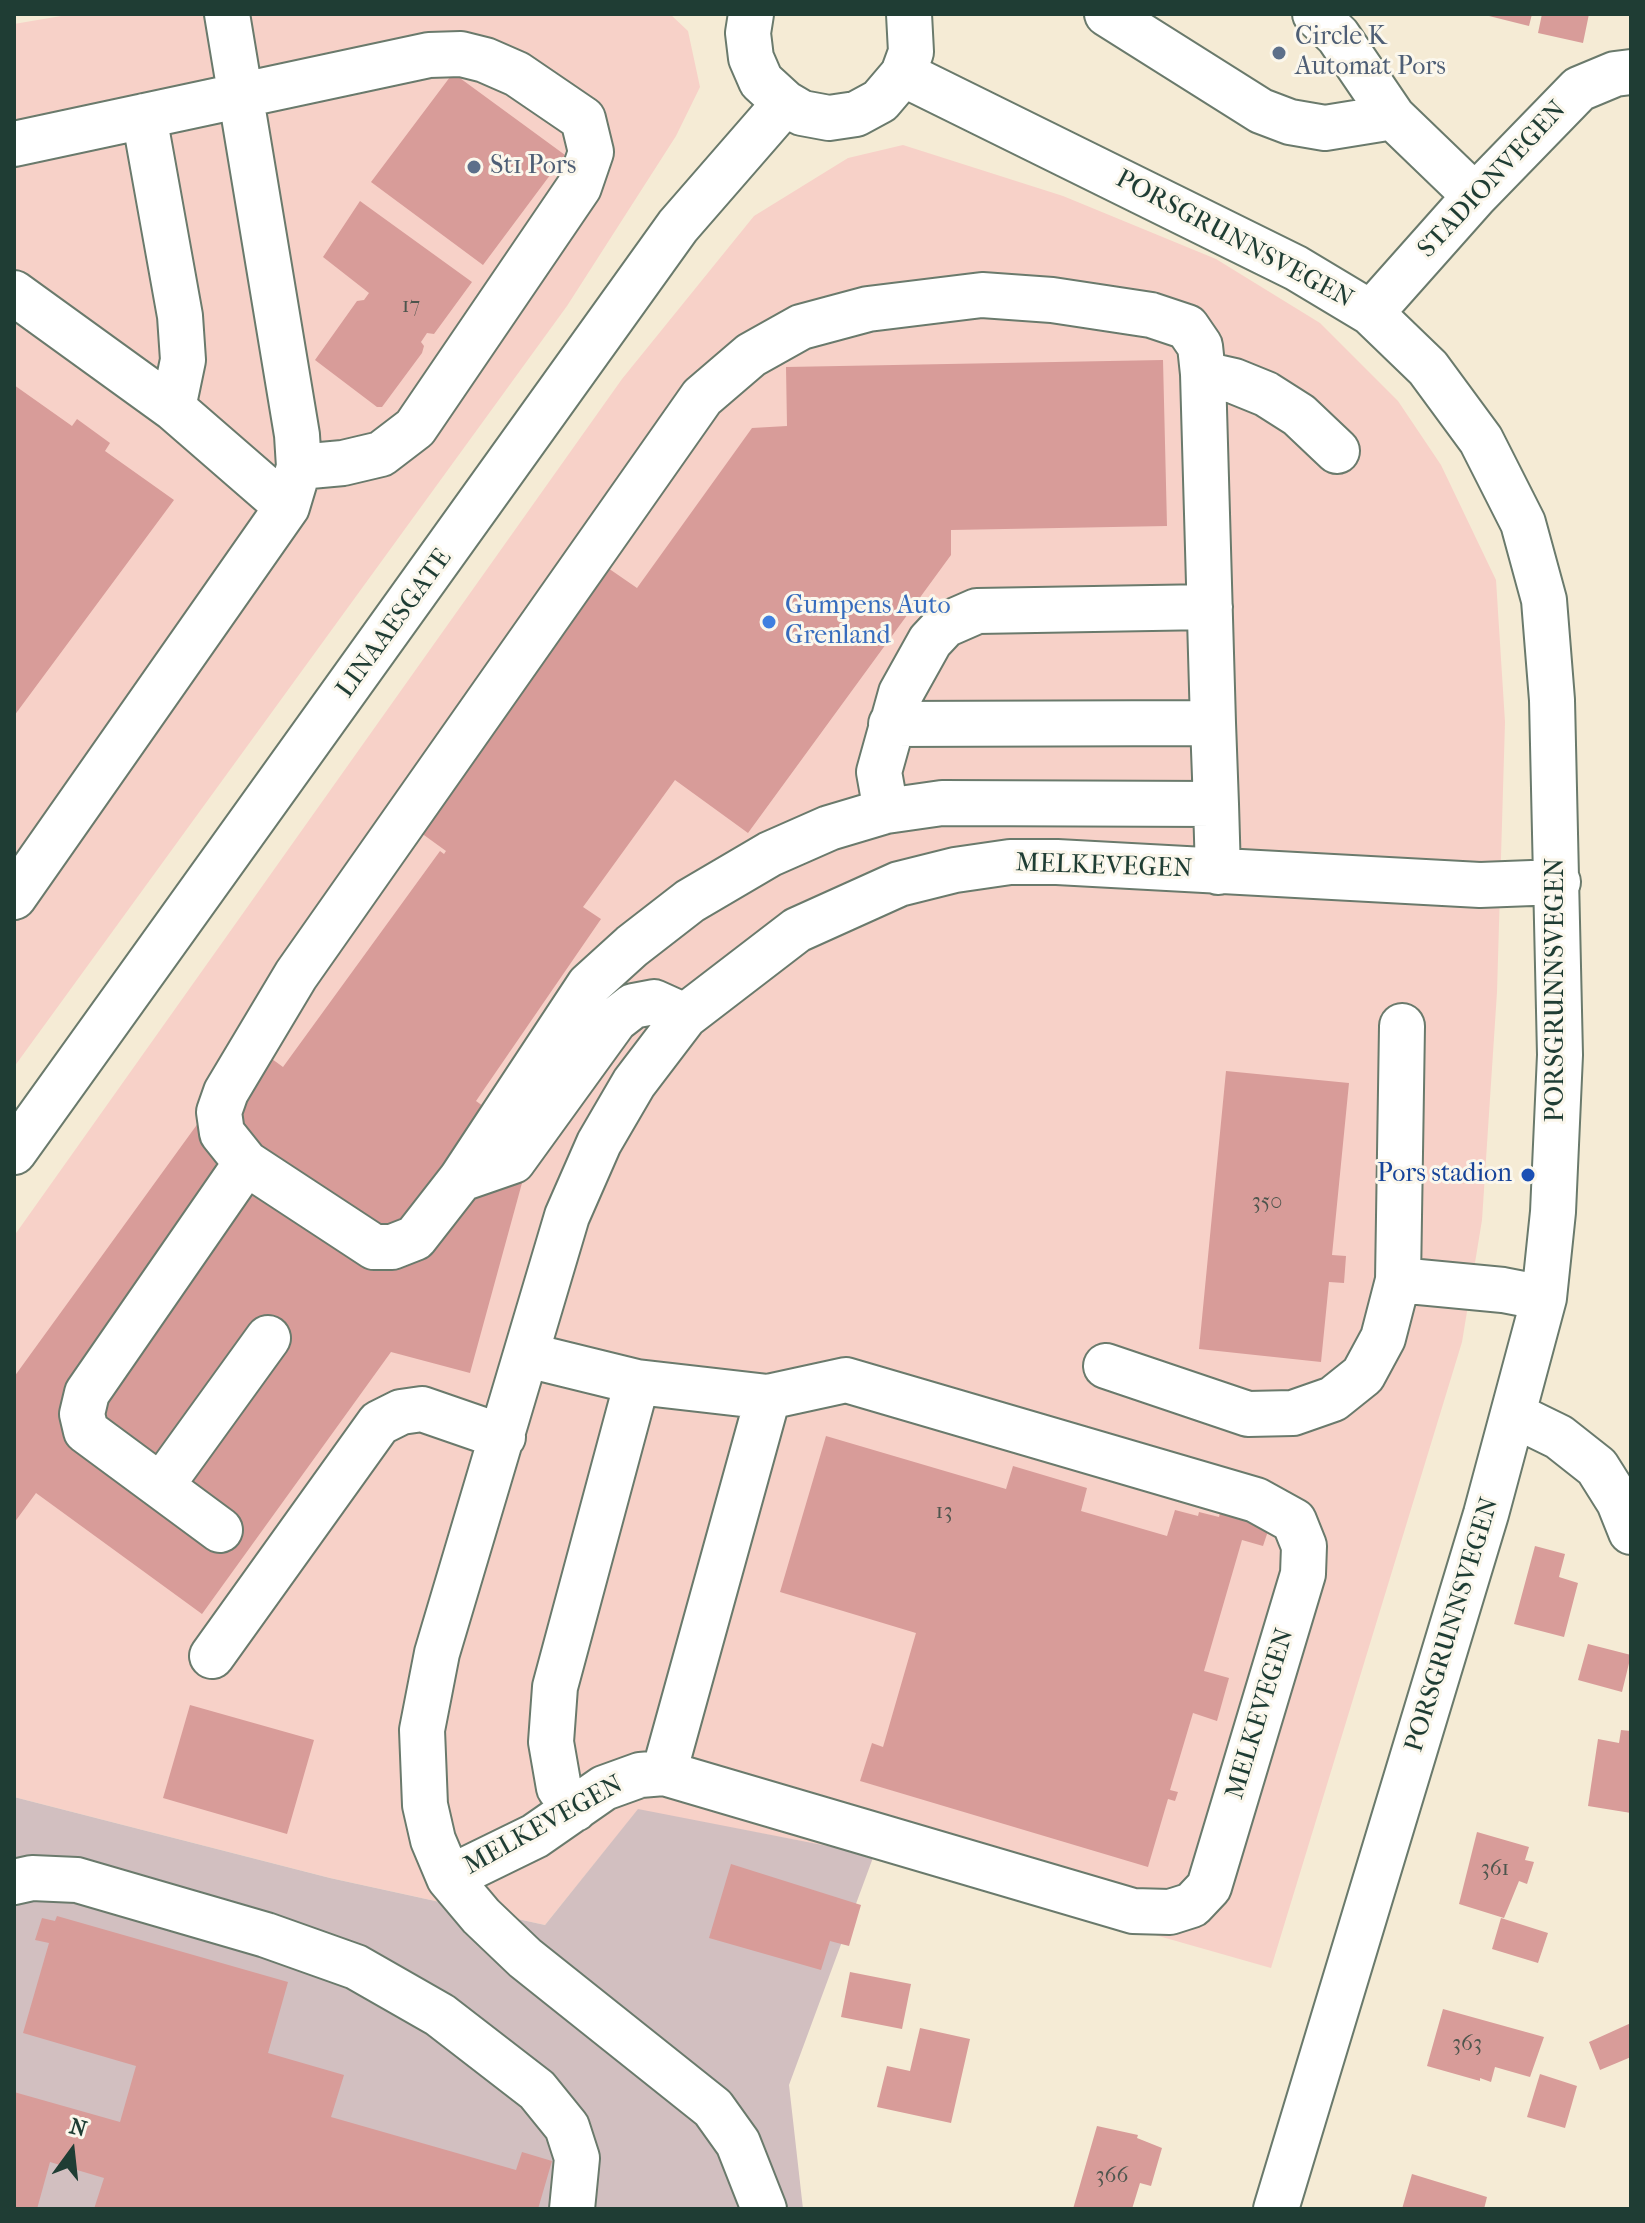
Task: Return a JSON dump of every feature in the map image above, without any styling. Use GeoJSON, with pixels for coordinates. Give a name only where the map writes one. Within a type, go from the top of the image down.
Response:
{"type":"FeatureCollection","features":[{"type":"Feature","properties":{"kind":"main road"},"geometry":{"type":"LineString","coordinates":[[14,897],[293,487],[297,435],[227,14]]}},
{"type":"Feature","properties":{"kind":"main road"},"geometry":{"type":"LineString","coordinates":[[751,14],[748,33],[751,58],[761,81],[785,103],[802,113],[829,118],[856,114],[880,101],[903,74],[911,52],[909,14]]}},
{"type":"Feature","properties":{"kind":"main road"},"geometry":{"type":"LineString","coordinates":[[1107,14],[1261,111],[1290,122],[1325,128],[1393,117]]}},
{"type":"Feature","properties":{"kind":"main road"},"geometry":{"type":"LineString","coordinates":[[1315,14],[1338,36],[1393,117],[1475,196]]}},
{"type":"Feature","properties":{"kind":"main road"},"geometry":{"type":"LineString","coordinates":[[14,144],[429,55],[461,54],[517,74],[583,119],[591,152],[579,187],[415,428],[381,454],[343,463],[293,487]]}},
{"type":"Feature","properties":{"kind":"main road","name":"STADIONVEGEN"},"geometry":{"type":"LineString","coordinates":[[1371,313],[1475,196],[1579,89],[1615,74],[1631,72]]}},
{"type":"Feature","properties":{"kind":"main road","name":"PORSGRUNNSVEGEN"},"geometry":{"type":"LineString","coordinates":[[903,74],[1296,268],[1371,313],[1428,368],[1481,440],[1523,523],[1544,600],[1552,700],[1560,1055],[1553,1212],[1544,1298],[1514,1415],[1276,2209]]}},
{"type":"Feature","properties":{"kind":"main road","name":"LINAAESGATE"},"geometry":{"type":"LineString","coordinates":[[14,1152],[678,226],[785,103]]}},
{"type":"Feature","properties":{"kind":"main road"},"geometry":{"type":"LineString","coordinates":[[144,116],[180,316],[183,360],[173,408]]}},
{"type":"Feature","properties":{"kind":"main road"},"geometry":{"type":"LineString","coordinates":[[14,293],[173,408],[293,487]]}},
{"type":"Feature","properties":{"kind":"main road"},"geometry":{"type":"LineString","coordinates":[[1216,804],[942,803],[886,811],[829,828],[770,854],[690,901],[632,946],[589,985],[461,1179],[415,1238],[392,1247],[374,1247],[246,1163],[222,1133],[219,1112],[226,1092],[296,975],[702,397],[751,355],[801,327],[854,313],[927,300],[982,295],[1052,300],[1151,315],[1187,327],[1200,346],[1203,374],[1213,723],[1216,804],[1218,872]]}},
{"type":"Feature","properties":{"kind":"main road"},"geometry":{"type":"LineString","coordinates":[[1203,374],[1234,381],[1266,394],[1299,415],[1337,451]]}},
{"type":"Feature","properties":{"kind":"main road"},"geometry":{"type":"LineString","coordinates":[[886,811],[879,772],[891,724],[901,693],[930,641],[945,625],[977,611],[1210,607]]}},
{"type":"Feature","properties":{"kind":"main road"},"geometry":{"type":"LineString","coordinates":[[891,724],[1213,723]]}},
{"type":"Feature","properties":{"kind":"main road"},"geometry":{"type":"LineString","coordinates":[[1117,804],[1117,866]]}},
{"type":"Feature","properties":{"kind":"main road","name":"MELKEVEGEN"},"geometry":{"type":"LineString","coordinates":[[764,2209],[738,2143],[713,2108],[525,1958],[481,1916],[449,1878],[433,1840],[425,1805],[422,1730],[437,1653],[567,1216],[599,1143],[634,1083],[685,1016],[797,930],[899,884],[955,870],[1010,862],[1480,885],[1558,882]]}},
{"type":"Feature","properties":{"kind":"main road"},"geometry":{"type":"LineString","coordinates":[[461,1179],[513,1161],[615,1020],[633,1006],[654,1002],[685,1016]]}},
{"type":"Feature","properties":{"kind":"main road"},"geometry":{"type":"LineString","coordinates":[[1106,1366],[1248,1414],[1293,1413],[1333,1399],[1363,1375],[1383,1338],[1398,1280],[1402,1026]]}},
{"type":"Feature","properties":{"kind":"main road"},"geometry":{"type":"LineString","coordinates":[[220,1530],[86,1431],[82,1414],[87,1393],[246,1163]]}},
{"type":"Feature","properties":{"kind":"main road"},"geometry":{"type":"LineString","coordinates":[[1398,1280],[1503,1290],[1544,1298]]}},
{"type":"Feature","properties":{"kind":"main road"},"geometry":{"type":"LineString","coordinates":[[161,1486],[268,1338]]}},
{"type":"Feature","properties":{"kind":"main road","name":"MELKEVEGEN"},"geometry":{"type":"LineString","coordinates":[[449,1878],[535,1836],[604,1788],[640,1775],[664,1773],[1133,1911],[1170,1912],[1192,1905],[1209,1887],[1303,1574],[1304,1546],[1294,1521],[1256,1500],[846,1380],[768,1397],[637,1382],[527,1355]]}},
{"type":"Feature","properties":{"kind":"main road"},"geometry":{"type":"LineString","coordinates":[[575,1809],[559,1788],[551,1742],[555,1687],[637,1382]]}},
{"type":"Feature","properties":{"kind":"main road"},"geometry":{"type":"LineString","coordinates":[[664,1773],[768,1397]]}},
{"type":"Feature","properties":{"kind":"main road"},"geometry":{"type":"LineString","coordinates":[[212,1656],[379,1423],[401,1412],[422,1409],[503,1437]]}},
{"type":"Feature","properties":{"kind":"main road"},"geometry":{"type":"LineString","coordinates":[[1514,1415],[1559,1437],[1597,1467],[1619,1502],[1631,1532]]}},
{"type":"Feature","properties":{"kind":"main road"},"geometry":{"type":"LineString","coordinates":[[14,1882],[32,1878],[77,1880],[266,1935],[356,1967],[440,2015],[537,2090],[567,2127],[577,2158],[572,2209]]}},
{"type":"Feature","properties":{"kind":"shaded area"},"geometry":{"type":"Polygon","coordinates":[[[73,14],[670,14],[688,31],[700,87],[676,136],[567,306],[14,1067],[14,24],[73,14]]]}},
{"type":"Feature","properties":{"kind":"shaded area"},"geometry":{"type":"Polygon","coordinates":[[[903,145],[1063,196],[1216,259],[1320,323],[1398,401],[1441,465],[1496,580],[1505,722],[1497,992],[1482,1220],[1462,1342],[1271,1968],[874,1855],[638,1810],[545,1925],[330,1878],[14,1797],[14,1236],[622,379],[754,216],[848,158],[903,145]]]}},
{"type":"Feature","properties":{"kind":"shaded area"},"geometry":{"type":"Polygon","coordinates":[[[14,1797],[330,1878],[545,1925],[638,1809],[874,1855],[789,2085],[803,2209],[14,2209],[14,1797]]]}},
{"type":"Feature","properties":{"kind":"building"},"geometry":{"type":"Polygon","coordinates":[[[1481,14],[1532,14],[1529,26],[1481,14]]]}},
{"type":"Feature","properties":{"kind":"building"},"geometry":{"type":"Polygon","coordinates":[[[1542,14],[1589,14],[1583,43],[1538,33],[1542,14]]]}},
{"type":"Feature","properties":{"kind":"building"},"geometry":{"type":"Polygon","coordinates":[[[453,73],[565,155],[483,265],[371,182],[453,73]]]}},
{"type":"Feature","properties":{"kind":"building"},"geometry":{"type":"Polygon","coordinates":[[[360,201],[472,282],[434,334],[427,333],[421,342],[424,346],[422,353],[382,407],[377,407],[315,360],[357,301],[364,300],[369,293],[323,257],[360,201]]]}},
{"type":"Feature","properties":{"kind":"building"},"geometry":{"type":"Polygon","coordinates":[[[1163,360],[1167,526],[951,530],[951,555],[748,833],[675,780],[583,907],[601,919],[476,1101],[542,1148],[525,1172],[470,1373],[391,1352],[202,1614],[36,1493],[14,1523],[14,1377],[254,1046],[283,1067],[440,851],[444,854],[446,851],[417,830],[608,568],[637,588],[752,428],[787,426],[786,367],[1163,360]]]}},
{"type":"Feature","properties":{"kind":"building"},"geometry":{"type":"Polygon","coordinates":[[[14,385],[72,426],[77,419],[110,443],[105,451],[174,500],[14,716],[14,385]]]}},
{"type":"Feature","properties":{"kind":"building"},"geometry":{"type":"Polygon","coordinates":[[[1226,1071],[1349,1083],[1332,1255],[1346,1256],[1344,1283],[1329,1282],[1321,1362],[1199,1349],[1226,1071]]]}},
{"type":"Feature","properties":{"kind":"building"},"geometry":{"type":"Polygon","coordinates":[[[826,1436],[1006,1489],[1013,1466],[1087,1488],[1081,1511],[1167,1536],[1175,1510],[1198,1516],[1199,1512],[1219,1517],[1220,1513],[1269,1528],[1263,1546],[1242,1540],[1204,1671],[1229,1678],[1217,1721],[1193,1713],[1170,1790],[1178,1792],[1175,1801],[1168,1799],[1148,1867],[860,1781],[872,1743],[883,1747],[916,1633],[780,1592],[826,1436]]]}},
{"type":"Feature","properties":{"kind":"building"},"geometry":{"type":"Polygon","coordinates":[[[1535,1546],[1565,1554],[1559,1577],[1578,1583],[1564,1637],[1514,1624],[1535,1546]]]}},
{"type":"Feature","properties":{"kind":"building"},"geometry":{"type":"Polygon","coordinates":[[[1588,1644],[1631,1655],[1622,1692],[1578,1680],[1588,1644]]]}},
{"type":"Feature","properties":{"kind":"building"},"geometry":{"type":"Polygon","coordinates":[[[190,1705],[314,1740],[287,1834],[163,1798],[190,1705]]]}},
{"type":"Feature","properties":{"kind":"building"},"geometry":{"type":"Polygon","coordinates":[[[1621,1730],[1631,1731],[1631,1813],[1588,1806],[1598,1739],[1619,1743],[1621,1730]]]}},
{"type":"Feature","properties":{"kind":"building"},"geometry":{"type":"Polygon","coordinates":[[[1477,1832],[1529,1847],[1525,1860],[1534,1862],[1527,1884],[1519,1881],[1504,1918],[1459,1904],[1477,1832]]]}},
{"type":"Feature","properties":{"kind":"building"},"geometry":{"type":"Polygon","coordinates":[[[731,1864],[861,1905],[849,1946],[830,1941],[821,1970],[709,1938],[731,1864]]]}},
{"type":"Feature","properties":{"kind":"building"},"geometry":{"type":"Polygon","coordinates":[[[57,1916],[288,1982],[268,2053],[344,2075],[331,2117],[516,2170],[522,2152],[552,2161],[538,2209],[94,2209],[104,2178],[50,2162],[37,2209],[14,2209],[14,2092],[120,2122],[136,2066],[23,2033],[49,1943],[35,1940],[42,1918],[55,1921],[57,1916]]]}},
{"type":"Feature","properties":{"kind":"building"},"geometry":{"type":"Polygon","coordinates":[[[1501,1918],[1548,1933],[1538,1963],[1492,1949],[1501,1918]]]}},
{"type":"Feature","properties":{"kind":"building"},"geometry":{"type":"Polygon","coordinates":[[[850,1972],[911,1984],[902,2029],[841,2017],[850,1972]]]}},
{"type":"Feature","properties":{"kind":"building"},"geometry":{"type":"Polygon","coordinates":[[[1443,2009],[1544,2037],[1530,2077],[1495,2067],[1491,2082],[1480,2078],[1480,2081],[1427,2066],[1443,2009]]]}},
{"type":"Feature","properties":{"kind":"building"},"geometry":{"type":"Polygon","coordinates":[[[1631,2023],[1631,2057],[1600,2070],[1589,2042],[1631,2023]]]}},
{"type":"Feature","properties":{"kind":"building"},"geometry":{"type":"Polygon","coordinates":[[[920,2028],[970,2039],[951,2123],[877,2107],[887,2066],[910,2071],[920,2028]]]}},
{"type":"Feature","properties":{"kind":"building"},"geometry":{"type":"Polygon","coordinates":[[[1540,2074],[1577,2086],[1565,2128],[1527,2117],[1540,2074]]]}},
{"type":"Feature","properties":{"kind":"building"},"geometry":{"type":"Polygon","coordinates":[[[1097,2126],[1138,2135],[1137,2138],[1162,2148],[1151,2186],[1140,2183],[1132,2209],[1073,2209],[1097,2126]]]}},
{"type":"Feature","properties":{"kind":"building"},"geometry":{"type":"Polygon","coordinates":[[[1412,2174],[1487,2197],[1484,2209],[1402,2209],[1412,2174]]]}},
{"type":"Feature","properties":{"kind":"place","name":"Circle K Automat Pors"},"geometry":{"type":"Point","coordinates":[1279,53]}},
{"type":"Feature","properties":{"kind":"place","name":"St1 Pors"},"geometry":{"type":"Point","coordinates":[474,167]}},
{"type":"Feature","properties":{"kind":"place","name":"Gumpens Auto Grenland"},"geometry":{"type":"Point","coordinates":[769,622]}},
{"type":"Feature","properties":{"kind":"place","name":"Pors stadion"},"geometry":{"type":"Point","coordinates":[1528,1175]}}]}
